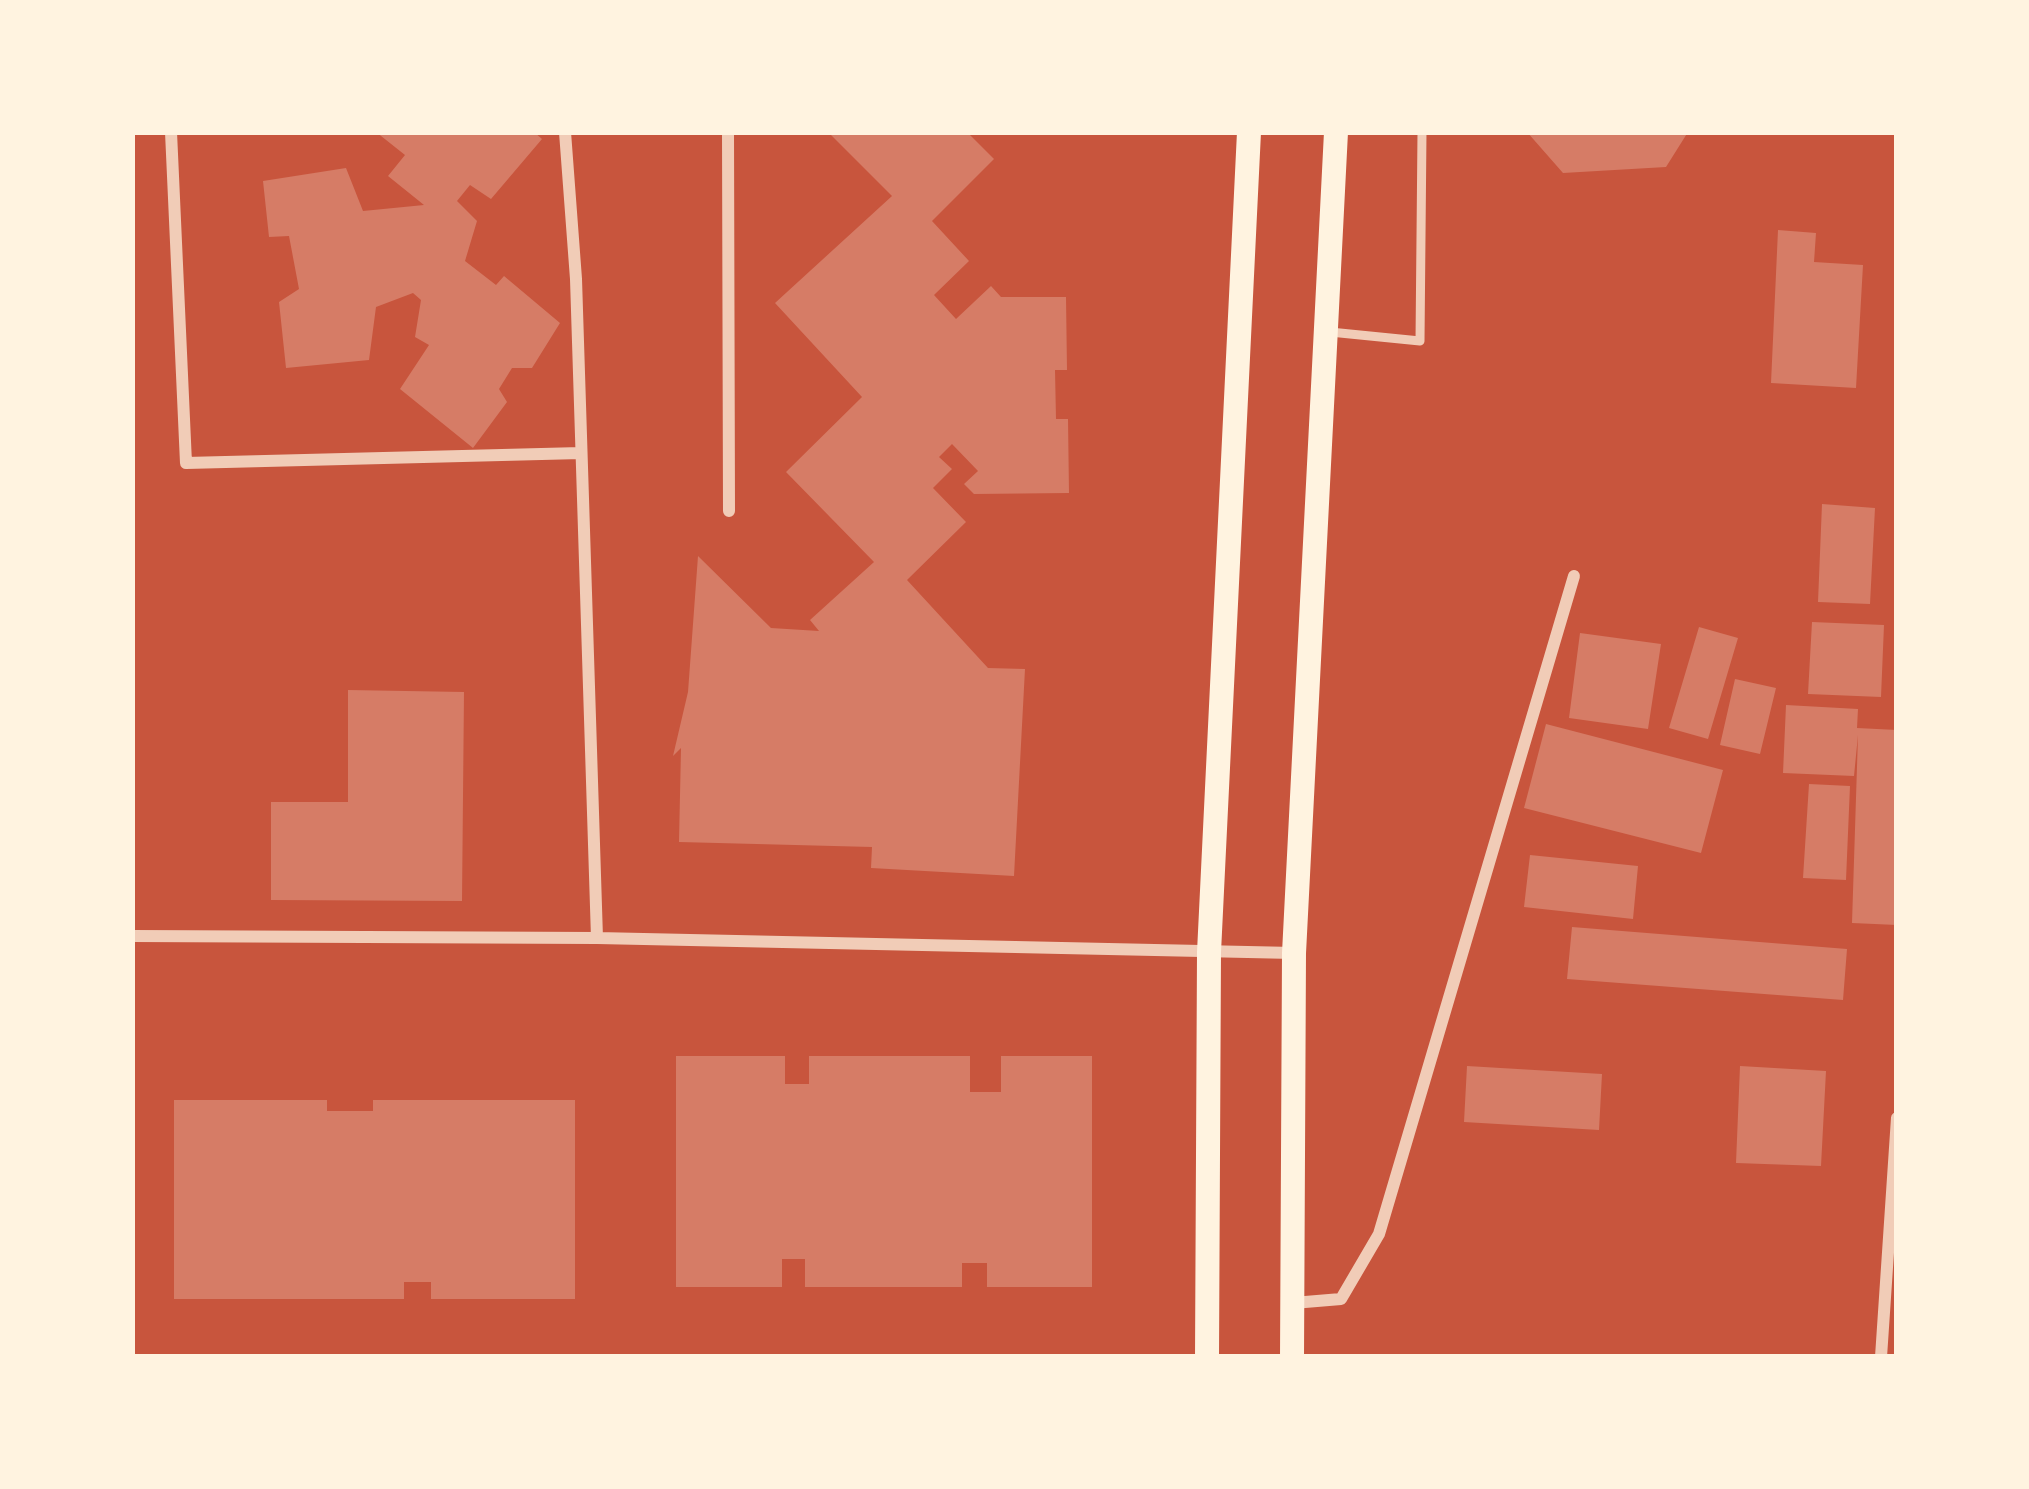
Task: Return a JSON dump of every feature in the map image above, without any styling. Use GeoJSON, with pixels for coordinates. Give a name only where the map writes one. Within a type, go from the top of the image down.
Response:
{"type":"FeatureCollection","features":[{"type":"Feature","properties":{"kind":"main road"},"geometry":{"type":"LineString","coordinates":[[1207,1357],[1209,952],[1249,132]]}},
{"type":"Feature","properties":{"kind":"main road"},"geometry":{"type":"LineString","coordinates":[[1292,1357],[1294,953],[1336,132]]}},
{"type":"Feature","properties":{"kind":"street"},"geometry":{"type":"LineString","coordinates":[[171,132],[186,463],[581,453]]}},
{"type":"Feature","properties":{"kind":"street"},"geometry":{"type":"LineString","coordinates":[[565,132],[576,279],[597,938]]}},
{"type":"Feature","properties":{"kind":"street"},"geometry":{"type":"LineString","coordinates":[[728,132],[730,511]]}},
{"type":"Feature","properties":{"kind":"street"},"geometry":{"type":"LineString","coordinates":[[1291,1303],[1341,1299],[1379,1234],[1574,576]]}},
{"type":"Feature","properties":{"kind":"street"},"geometry":{"type":"LineString","coordinates":[[132,936],[597,938],[1294,953]]}},
{"type":"Feature","properties":{"kind":"street"},"geometry":{"type":"LineString","coordinates":[[1881,1357],[1897,1118]]}},
{"type":"Feature","properties":{"kind":"lane"},"geometry":{"type":"LineString","coordinates":[[1326,331],[1420,341],[1422,132]]}},
{"type":"Feature","properties":{"kind":"building"},"geometry":{"type":"Polygon","coordinates":[[[376,132],[534,132],[542,139],[491,199],[470,185],[457,201],[477,221],[465,261],[496,285],[504,276],[560,323],[532,368],[512,368],[499,389],[507,402],[473,448],[400,389],[429,345],[415,337],[421,300],[413,293],[376,307],[369,360],[286,368],[279,302],[299,289],[289,236],[269,237],[263,181],[346,168],[363,211],[424,205],[388,176],[405,155],[376,132]]]}},
{"type":"Feature","properties":{"kind":"building"},"geometry":{"type":"Polygon","coordinates":[[[828,132],[967,132],[994,159],[932,221],[969,261],[934,295],[956,319],[991,286],[1001,297],[1066,297],[1067,370],[1055,370],[1056,419],[1068,419],[1069,493],[974,494],[964,484],[978,471],[952,444],[939,457],[952,469],[933,488],[966,522],[907,580],[988,668],[1025,669],[1014,876],[871,868],[872,847],[679,842],[681,748],[673,756],[688,692],[698,556],[771,628],[819,631],[810,620],[874,562],[786,472],[862,397],[775,303],[892,196],[828,132]]]}},
{"type":"Feature","properties":{"kind":"building"},"geometry":{"type":"Polygon","coordinates":[[[1527,132],[1688,132],[1666,167],[1563,173],[1527,132]]]}},
{"type":"Feature","properties":{"kind":"building"},"geometry":{"type":"Polygon","coordinates":[[[1778,230],[1816,233],[1814,262],[1863,265],[1856,388],[1771,383],[1778,230]]]}},
{"type":"Feature","properties":{"kind":"building"},"geometry":{"type":"Polygon","coordinates":[[[1822,504],[1875,508],[1870,604],[1818,602],[1822,504]]]}},
{"type":"Feature","properties":{"kind":"building"},"geometry":{"type":"Polygon","coordinates":[[[1812,622],[1884,625],[1881,697],[1808,694],[1812,622]]]}},
{"type":"Feature","properties":{"kind":"building"},"geometry":{"type":"Polygon","coordinates":[[[1699,627],[1738,638],[1708,739],[1669,728],[1699,627]]]}},
{"type":"Feature","properties":{"kind":"building"},"geometry":{"type":"Polygon","coordinates":[[[1580,633],[1661,644],[1648,729],[1569,718],[1580,633]]]}},
{"type":"Feature","properties":{"kind":"building"},"geometry":{"type":"Polygon","coordinates":[[[1735,679],[1776,688],[1760,754],[1720,745],[1735,679]]]}},
{"type":"Feature","properties":{"kind":"building"},"geometry":{"type":"Polygon","coordinates":[[[348,690],[464,692],[462,901],[271,900],[271,802],[348,802],[348,690]]]}},
{"type":"Feature","properties":{"kind":"building"},"geometry":{"type":"Polygon","coordinates":[[[1786,705],[1858,709],[1857,728],[1897,730],[1897,925],[1852,923],[1858,735],[1854,776],[1783,773],[1786,705]]]}},
{"type":"Feature","properties":{"kind":"building"},"geometry":{"type":"Polygon","coordinates":[[[1546,724],[1723,770],[1701,853],[1524,808],[1546,724]]]}},
{"type":"Feature","properties":{"kind":"building"},"geometry":{"type":"Polygon","coordinates":[[[1809,784],[1850,786],[1846,880],[1803,878],[1809,784]]]}},
{"type":"Feature","properties":{"kind":"building"},"geometry":{"type":"Polygon","coordinates":[[[1530,855],[1638,866],[1633,919],[1524,907],[1530,855]]]}},
{"type":"Feature","properties":{"kind":"building"},"geometry":{"type":"Polygon","coordinates":[[[1572,927],[1847,949],[1843,1000],[1567,979],[1572,927]]]}},
{"type":"Feature","properties":{"kind":"building"},"geometry":{"type":"Polygon","coordinates":[[[676,1056],[785,1056],[785,1084],[809,1084],[809,1056],[970,1056],[970,1092],[1001,1092],[1001,1056],[1092,1056],[1092,1287],[987,1287],[987,1263],[962,1263],[962,1287],[805,1287],[805,1259],[782,1259],[782,1287],[676,1287],[676,1056]]]}},
{"type":"Feature","properties":{"kind":"building"},"geometry":{"type":"Polygon","coordinates":[[[1467,1066],[1602,1074],[1599,1130],[1464,1122],[1467,1066]]]}},
{"type":"Feature","properties":{"kind":"building"},"geometry":{"type":"Polygon","coordinates":[[[1740,1066],[1826,1071],[1821,1166],[1736,1163],[1740,1066]]]}},
{"type":"Feature","properties":{"kind":"building"},"geometry":{"type":"Polygon","coordinates":[[[174,1100],[327,1100],[327,1111],[373,1111],[373,1100],[575,1100],[575,1299],[431,1299],[431,1282],[404,1282],[404,1299],[174,1299],[174,1100]]]}}]}
